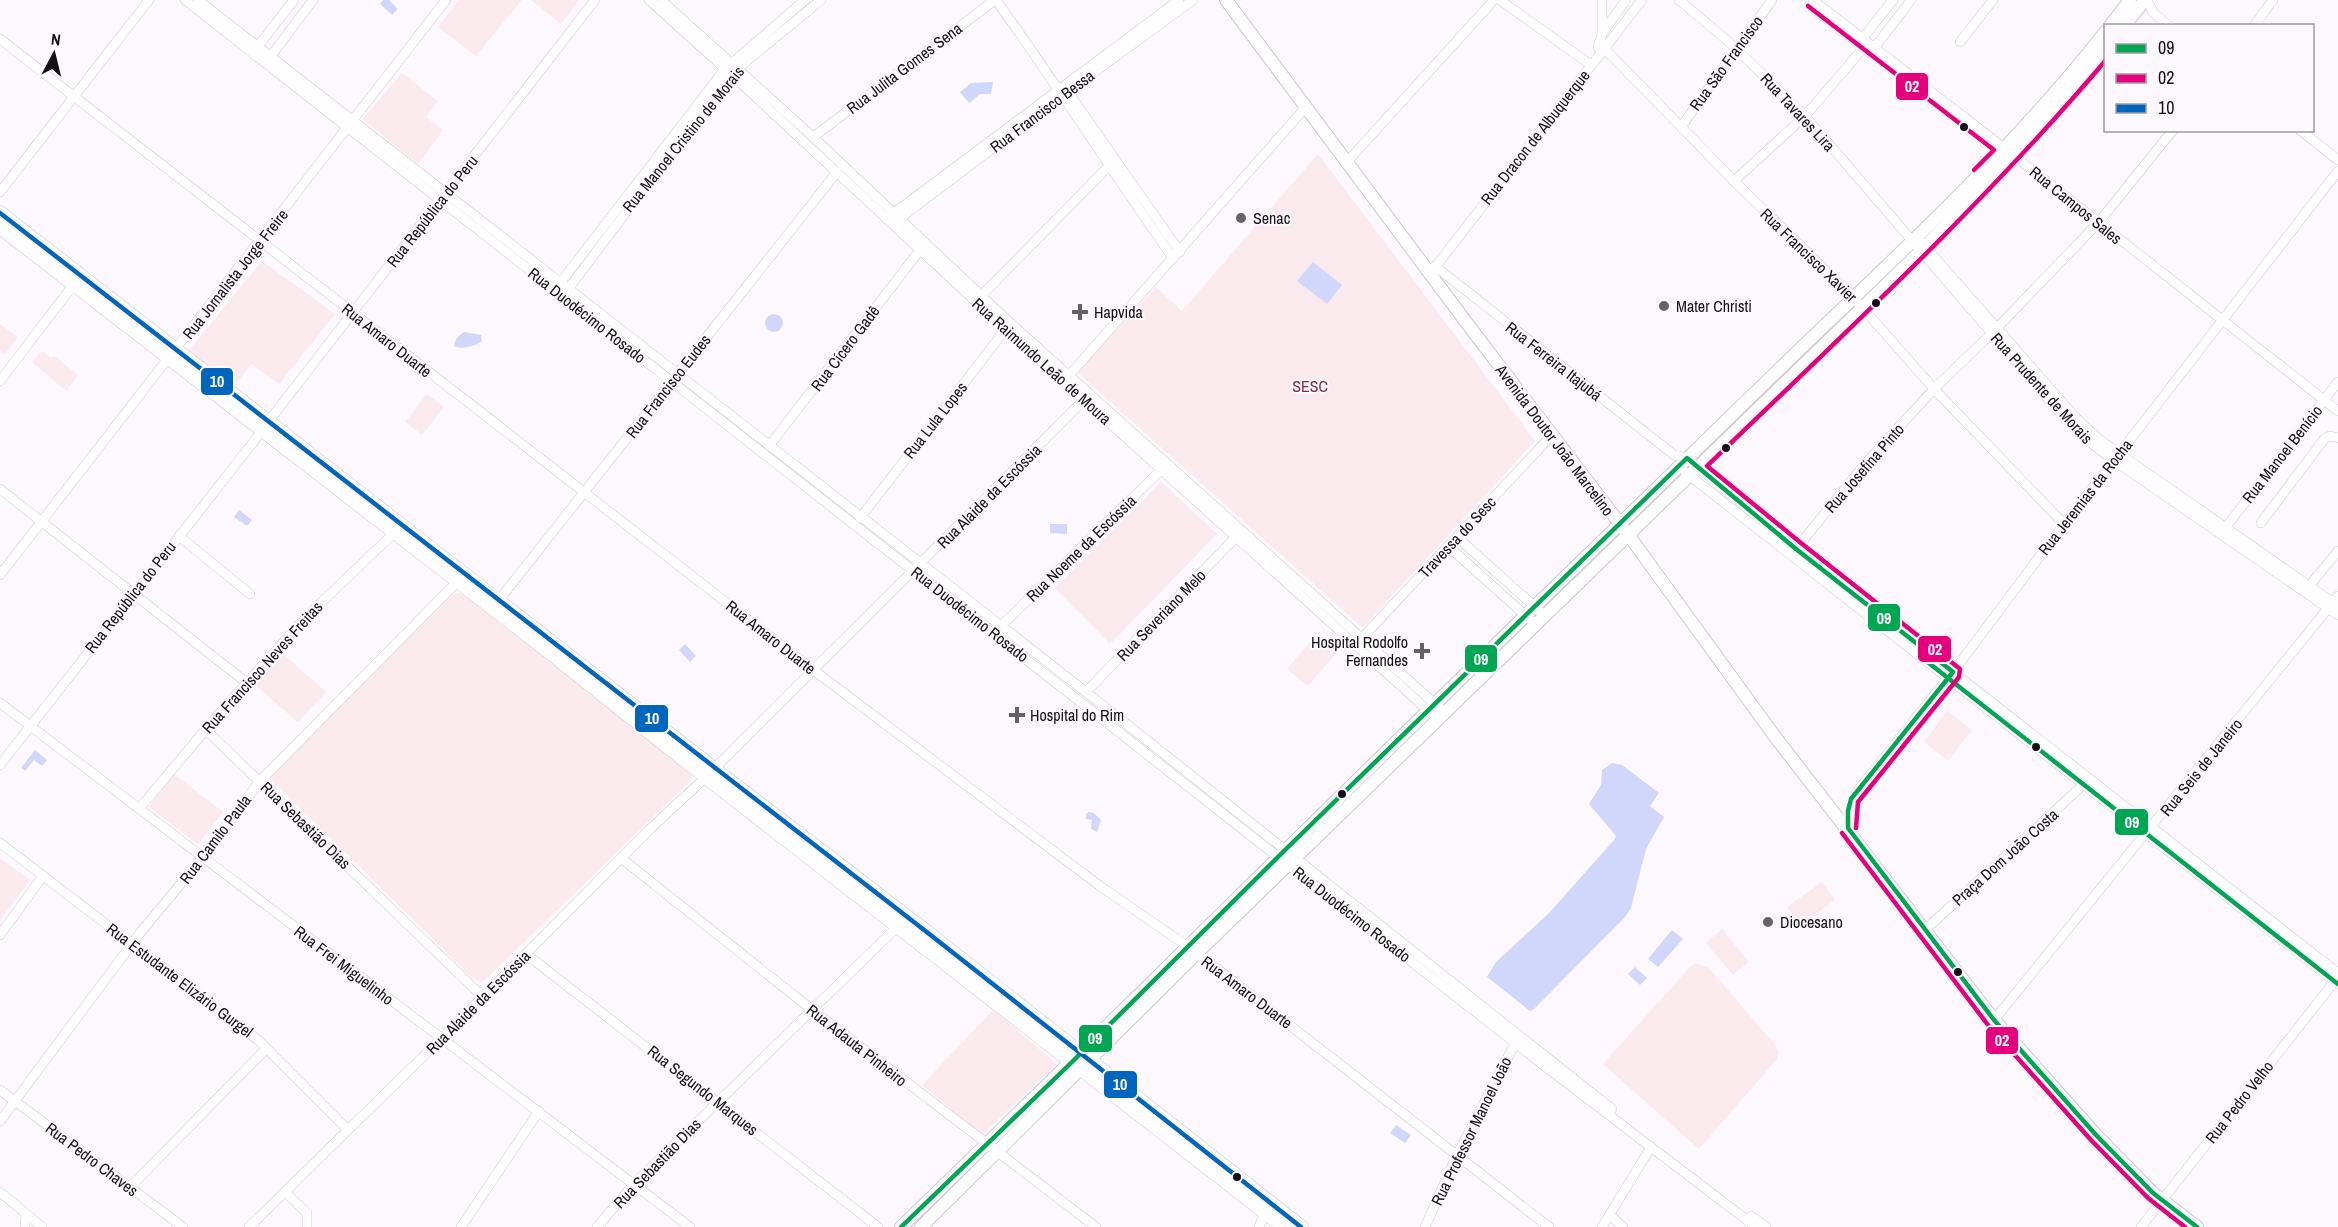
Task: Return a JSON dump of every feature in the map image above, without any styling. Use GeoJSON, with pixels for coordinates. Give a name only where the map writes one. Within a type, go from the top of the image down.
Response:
{"type":"FeatureCollection","features":[{"type":"Feature","properties":{"kind":"main road"},"geometry":{"type":"LineString","coordinates":[[0,213],[265,426],[499,600],[899,926],[1301,1227]]}},
{"type":"Feature","properties":{"kind":"main road"},"geometry":{"type":"LineString","coordinates":[[0,227],[74,285],[173,354]]}},
{"type":"Feature","properties":{"kind":"main road"},"geometry":{"type":"LineString","coordinates":[[265,426],[394,533],[710,773],[928,933],[1080,1061],[1284,1227]]}},
{"type":"Feature","properties":{"kind":"street"},"geometry":{"type":"LineString","coordinates":[[0,192],[149,0]]}},
{"type":"Feature","properties":{"kind":"street","name":"Rua Duodécimo Rosado"},"geometry":{"type":"LineString","coordinates":[[185,0],[256,50]]}},
{"type":"Feature","properties":{"kind":"street","name":"Rua Duodécimo Rosado"},"geometry":{"type":"LineString","coordinates":[[198,0],[268,60],[442,198],[675,377],[1518,1039],[1766,1227]]}},
{"type":"Feature","properties":{"kind":"street"},"geometry":{"type":"LineString","coordinates":[[256,50],[294,0]]}},
{"type":"Feature","properties":{"kind":"street"},"geometry":{"type":"LineString","coordinates":[[268,60],[313,0]]}},
{"type":"Feature","properties":{"kind":"street","name":"Rua Jornalista Jorge Freire"},"geometry":{"type":"LineString","coordinates":[[0,575],[446,0]]}},
{"type":"Feature","properties":{"kind":"street","name":"Rua República do Peru"},"geometry":{"type":"LineString","coordinates":[[0,765],[595,0]]}},
{"type":"Feature","properties":{"kind":"street","name":"Rua Raimundo Leão de Moura"},"geometry":{"type":"LineString","coordinates":[[649,0],[813,137],[920,249],[1362,638],[1437,712]]}},
{"type":"Feature","properties":{"kind":"street","name":"Rua Raimundo Leão de Moura"},"geometry":{"type":"LineString","coordinates":[[661,0],[837,172],[981,296],[1008,326]]}},
{"type":"Feature","properties":{"kind":"street","name":"Rua Manoel Cristino de Morais"},"geometry":{"type":"LineString","coordinates":[[562,289],[732,68],[805,0]]}},
{"type":"Feature","properties":{"kind":"street","name":"Rua Manoel Cristino de Morais"},"geometry":{"type":"LineString","coordinates":[[732,68],[820,0]]}},
{"type":"Feature","properties":{"kind":"street"},"geometry":{"type":"LineString","coordinates":[[996,0],[1064,91]]}},
{"type":"Feature","properties":{"kind":"street","name":"Rua Julita Gomes Sena"},"geometry":{"type":"LineString","coordinates":[[813,137],[996,0]]}},
{"type":"Feature","properties":{"kind":"street"},"geometry":{"type":"LineString","coordinates":[[1004,0],[1111,163],[1177,255]]}},
{"type":"Feature","properties":{"kind":"street","name":"Rua Francisco Bessa"},"geometry":{"type":"LineString","coordinates":[[893,219],[1064,91],[1179,0]]}},
{"type":"Feature","properties":{"kind":"street","name":"Rua Francisco Bessa"},"geometry":{"type":"LineString","coordinates":[[1064,91],[1193,0]]}},
{"type":"Feature","properties":{"kind":"street","name":"Avenida Doutor João Marcelino"},"geometry":{"type":"LineString","coordinates":[[1226,0],[1346,163],[1432,270],[1773,734],[1848,828],[1994,1020],[2096,1135],[2153,1193],[2197,1227]]}},
{"type":"Feature","properties":{"kind":"street"},"geometry":{"type":"LineString","coordinates":[[1346,163],[1494,0]]}},
{"type":"Feature","properties":{"kind":"street"},"geometry":{"type":"LineString","coordinates":[[1500,0],[1593,62],[1610,21],[1626,0]]}},
{"type":"Feature","properties":{"kind":"street"},"geometry":{"type":"LineString","coordinates":[[1602,0],[1602,42]]}},
{"type":"Feature","properties":{"kind":"street"},"geometry":{"type":"LineString","coordinates":[[1602,42],[1642,0]]}},
{"type":"Feature","properties":{"kind":"street","name":"Rua Tavares Lira"},"geometry":{"type":"LineString","coordinates":[[1679,0],[1737,49],[1805,116],[1916,242]]}},
{"type":"Feature","properties":{"kind":"street","name":"Rua São Francisco"},"geometry":{"type":"LineString","coordinates":[[1681,127],[1772,0]]}},
{"type":"Feature","properties":{"kind":"street","name":"Rua Campos Sales"},"geometry":{"type":"LineString","coordinates":[[1812,0],[2338,411]]}},
{"type":"Feature","properties":{"kind":"street"},"geometry":{"type":"LineString","coordinates":[[1734,181],[1805,116],[1860,52],[1863,38],[1893,0]]}},
{"type":"Feature","properties":{"kind":"street"},"geometry":{"type":"LineString","coordinates":[[1860,52],[1875,47],[1911,0]]}},
{"type":"Feature","properties":{"kind":"street"},"geometry":{"type":"LineString","coordinates":[[1960,42],[1993,0]]}},
{"type":"Feature","properties":{"kind":"street"},"geometry":{"type":"LineString","coordinates":[[2256,24],[2274,0]]}},
{"type":"Feature","properties":{"kind":"street"},"geometry":{"type":"LineString","coordinates":[[2135,2],[2153,12],[2167,24]]}},
{"type":"Feature","properties":{"kind":"street"},"geometry":{"type":"LineString","coordinates":[[2112,24],[2135,2]]}},
{"type":"Feature","properties":{"kind":"street"},"geometry":{"type":"LineString","coordinates":[[2125,24],[2135,2]]}},
{"type":"Feature","properties":{"kind":"street"},"geometry":{"type":"LineString","coordinates":[[2009,152],[2104,33]]}},
{"type":"Feature","properties":{"kind":"street","name":"Rua Amaro Duarte"},"geometry":{"type":"LineString","coordinates":[[0,39],[812,669],[1100,886],[1192,950],[1549,1227]]}},
{"type":"Feature","properties":{"kind":"street","name":"Rua Francisco Xavier"},"geometry":{"type":"LineString","coordinates":[[1602,42],[1734,181],[1858,302],[1934,389],[2064,524]]}},
{"type":"Feature","properties":{"kind":"street"},"geometry":{"type":"LineString","coordinates":[[921,1227],[991,1149],[1192,950],[1858,302],[2009,152],[2104,50]]}},
{"type":"Feature","properties":{"kind":"street","name":"Rua Dracon de Albuquerque"},"geometry":{"type":"LineString","coordinates":[[1432,270],[1593,62]]}},
{"type":"Feature","properties":{"kind":"street"},"geometry":{"type":"LineString","coordinates":[[1066,379],[1306,107]]}},
{"type":"Feature","properties":{"kind":"street","name":"Rua Josefina Pinto"},"geometry":{"type":"LineString","coordinates":[[1796,549],[1865,464],[1934,389],[1994,331],[2098,223],[2171,132]]}},
{"type":"Feature","properties":{"kind":"street"},"geometry":{"type":"LineString","coordinates":[[2303,132],[2338,160]]}},
{"type":"Feature","properties":{"kind":"street"},"geometry":{"type":"LineString","coordinates":[[981,296],[1111,163]]}},
{"type":"Feature","properties":{"kind":"street","name":"Rua Jeremias da Rocha"},"geometry":{"type":"LineString","coordinates":[[1848,828],[1851,799],[1951,675],[2064,524],[2338,171]]}},
{"type":"Feature","properties":{"kind":"street","name":"Rua Francisco Eudes"},"geometry":{"type":"LineString","coordinates":[[499,600],[837,172]]}},
{"type":"Feature","properties":{"kind":"street","name":"Rua Prudente de Morais"},"geometry":{"type":"LineString","coordinates":[[1916,242],[1994,331],[2069,423],[2334,603]]}},
{"type":"Feature","properties":{"kind":"street","name":"Rua Cícero Gadê"},"geometry":{"type":"LineString","coordinates":[[769,446],[920,249]]}},
{"type":"Feature","properties":{"kind":"street","name":"Rua Ferreira Itajubá"},"geometry":{"type":"LineString","coordinates":[[1432,270],[1674,455],[2337,979]]}},
{"type":"Feature","properties":{"kind":"street"},"geometry":{"type":"LineString","coordinates":[[0,381],[74,285]]}},
{"type":"Feature","properties":{"kind":"street","name":"Rua Lula Lopes"},"geometry":{"type":"LineString","coordinates":[[860,518],[1008,326]]}},
{"type":"Feature","properties":{"kind":"street","name":"Rua Duodécimo Rosado"},"geometry":{"type":"LineString","coordinates":[[675,377],[769,446],[918,567],[1001,626],[1086,692],[1287,858]]}},
{"type":"Feature","properties":{"kind":"street","name":"Rua Raimundo Leão de Moura"},"geometry":{"type":"LineString","coordinates":[[1066,379],[1084,400],[1161,470],[1437,712]]}},
{"type":"Feature","properties":{"kind":"street","name":"Rua Manoel Benício"},"geometry":{"type":"LineString","coordinates":[[2226,527],[2338,382]]}},
{"type":"Feature","properties":{"kind":"street","name":"Rua Alaide da Escóssia"},"geometry":{"type":"LineString","coordinates":[[249,1227],[621,858],[710,773],[812,669],[918,567],[1084,400]]}},
{"type":"Feature","properties":{"kind":"street","name":"Travessa do Sesc"},"geometry":{"type":"LineString","coordinates":[[1362,638],[1552,435]]}},
{"type":"Feature","properties":{"kind":"street"},"geometry":{"type":"LineString","coordinates":[[2261,523],[2325,438],[2330,436],[2338,438]]}},
{"type":"Feature","properties":{"kind":"street","name":"Rua Prudente de Morais"},"geometry":{"type":"LineString","coordinates":[[2116,457],[2226,527],[2310,585],[2334,603],[2338,615]]}},
{"type":"Feature","properties":{"kind":"street","name":"Rua Ferreira Itajubá"},"geometry":{"type":"LineString","coordinates":[[1688,467],[1796,549],[2084,784],[2149,830]]}},
{"type":"Feature","properties":{"kind":"street","name":"Rua Noeme da Escóssia"},"geometry":{"type":"LineString","coordinates":[[1001,626],[1161,470]]}},
{"type":"Feature","properties":{"kind":"street"},"geometry":{"type":"LineString","coordinates":[[0,489],[247,683]]}},
{"type":"Feature","properties":{"kind":"street","name":"Rua Francisco Neves Freitas"},"geometry":{"type":"LineString","coordinates":[[139,809],[206,729],[314,609],[394,533]]}},
{"type":"Feature","properties":{"kind":"street"},"geometry":{"type":"LineString","coordinates":[[179,536],[250,594]]}},
{"type":"Feature","properties":{"kind":"street","name":"Rua Severiano Melo"},"geometry":{"type":"LineString","coordinates":[[1086,692],[1236,537]]}},
{"type":"Feature","properties":{"kind":"street"},"geometry":{"type":"LineString","coordinates":[[1457,537],[1535,616]]}},
{"type":"Feature","properties":{"kind":"street"},"geometry":{"type":"LineString","coordinates":[[1448,546],[1535,616]]}},
{"type":"Feature","properties":{"kind":"street"},"geometry":{"type":"LineString","coordinates":[[2310,585],[2338,551]]}},
{"type":"Feature","properties":{"kind":"street","name":"Rua Camilo Paula"},"geometry":{"type":"LineString","coordinates":[[0,1121],[132,944],[203,857],[260,781],[458,581]]}},
{"type":"Feature","properties":{"kind":"street","name":"Rua Seis de Janeiro"},"geometry":{"type":"LineString","coordinates":[[1994,1020],[2334,603]]}},
{"type":"Feature","properties":{"kind":"street","name":"Rua Frei Miguelinho"},"geometry":{"type":"LineString","coordinates":[[0,703],[690,1227]]}},
{"type":"Feature","properties":{"kind":"street","name":"Rua Sebastião Dias"},"geometry":{"type":"LineString","coordinates":[[206,729],[483,997]]}},
{"type":"Feature","properties":{"kind":"street","name":"Praça Dom João Costa"},"geometry":{"type":"LineString","coordinates":[[1925,930],[2084,784]]}},
{"type":"Feature","properties":{"kind":"street","name":"Rua Estudante Elizário Gurgel"},"geometry":{"type":"LineString","coordinates":[[0,843],[258,1040],[348,1130]]}},
{"type":"Feature","properties":{"kind":"street","name":"Rua Adauta Pinheiro"},"geometry":{"type":"LineString","coordinates":[[621,858],[991,1149],[1096,1227]]}},
{"type":"Feature","properties":{"kind":"street"},"geometry":{"type":"LineString","coordinates":[[0,936],[43,876]]}},
{"type":"Feature","properties":{"kind":"street","name":"Rua Sebastião Dias"},"geometry":{"type":"LineString","coordinates":[[597,1227],[634,1184],[811,1009],[899,926]]}},
{"type":"Feature","properties":{"kind":"street","name":"Rua Segundo Marques"},"geometry":{"type":"LineString","coordinates":[[526,954],[878,1227]]}},
{"type":"Feature","properties":{"kind":"street","name":"Rua Pedro Velho"},"geometry":{"type":"LineString","coordinates":[[2141,1227],[2337,979]]}},
{"type":"Feature","properties":{"kind":"street","name":"Rua Duodécimo Rosado"},"geometry":{"type":"LineString","coordinates":[[1518,1039],[1651,1147],[1756,1227]]}},
{"type":"Feature","properties":{"kind":"street","name":"Rua Professor Manoel João"},"geometry":{"type":"LineString","coordinates":[[1425,1227],[1457,1155],[1518,1039]]}},
{"type":"Feature","properties":{"kind":"street"},"geometry":{"type":"LineString","coordinates":[[130,1187],[266,1049]]}},
{"type":"Feature","properties":{"kind":"street","name":"Rua Pedro Chaves"},"geometry":{"type":"LineString","coordinates":[[0,1090],[183,1227]]}},
{"type":"Feature","properties":{"kind":"street"},"geometry":{"type":"LineString","coordinates":[[461,1227],[539,1111]]}},
{"type":"Feature","properties":{"kind":"street"},"geometry":{"type":"LineString","coordinates":[[1602,1227],[1651,1147]]}},
{"type":"Feature","properties":{"kind":"street"},"geometry":{"type":"LineString","coordinates":[[901,1227],[991,1149]]}},
{"type":"Feature","properties":{"kind":"street"},"geometry":{"type":"LineString","coordinates":[[0,1192],[42,1227]]}},
{"type":"Feature","properties":{"kind":"street"},"geometry":{"type":"LineString","coordinates":[[285,1192],[307,1213],[307,1227]]}},
{"type":"Feature","properties":{"kind":"street"},"geometry":{"type":"LineString","coordinates":[[1258,1227],[1266,1212]]}},
{"type":"Feature","properties":{"kind":"street"},"geometry":{"type":"LineString","coordinates":[[25,1227],[26,1214]]}},
{"type":"Feature","properties":{"kind":"street"},"geometry":{"type":"LineString","coordinates":[[1610,1215],[1623,1227]]}},
{"type":"Feature","properties":{"kind":"green space"},"geometry":{"type":"Polygon","coordinates":[[[459,0],[522,0],[476,56],[438,27],[459,0]]]}},
{"type":"Feature","properties":{"kind":"green space"},"geometry":{"type":"Polygon","coordinates":[[[531,0],[579,0],[561,24],[531,0]]]}},
{"type":"Feature","properties":{"kind":"green space"},"geometry":{"type":"Polygon","coordinates":[[[402,73],[438,101],[426,117],[443,130],[418,164],[363,119],[402,73]]]}},
{"type":"Feature","properties":{"kind":"green space","name":"SESC"},"geometry":{"type":"Polygon","coordinates":[[[1318,154],[1535,441],[1363,628],[1077,372],[1156,287],[1182,311],[1318,154]]]}},
{"type":"Feature","properties":{"kind":"green space"},"geometry":{"type":"Polygon","coordinates":[[[262,261],[335,314],[279,384],[251,364],[232,389],[187,353],[262,261]]]}},
{"type":"Feature","properties":{"kind":"green space"},"geometry":{"type":"Polygon","coordinates":[[[0,324],[18,337],[5,354],[0,351],[0,324]]]}},
{"type":"Feature","properties":{"kind":"green space"},"geometry":{"type":"Polygon","coordinates":[[[42,351],[51,358],[54,356],[78,375],[66,391],[32,362],[42,351]]]}},
{"type":"Feature","properties":{"kind":"green space"},"geometry":{"type":"Polygon","coordinates":[[[427,394],[444,407],[422,435],[405,422],[427,394]]]}},
{"type":"Feature","properties":{"kind":"green space"},"geometry":{"type":"Polygon","coordinates":[[[1161,482],[1217,534],[1110,644],[1055,588],[1161,482]]]}},
{"type":"Feature","properties":{"kind":"green space"},"geometry":{"type":"Polygon","coordinates":[[[457,593],[464,595],[685,767],[691,776],[691,780],[485,980],[480,982],[473,979],[269,777],[452,595],[457,593]]]}},
{"type":"Feature","properties":{"kind":"green space"},"geometry":{"type":"Polygon","coordinates":[[[1317,634],[1338,651],[1308,686],[1287,669],[1317,634]]]}},
{"type":"Feature","properties":{"kind":"green space"},"geometry":{"type":"Polygon","coordinates":[[[283,654],[326,692],[298,722],[255,685],[283,654]]]}},
{"type":"Feature","properties":{"kind":"green space"},"geometry":{"type":"Polygon","coordinates":[[[1947,711],[1972,730],[1948,761],[1924,742],[1947,711]]]}},
{"type":"Feature","properties":{"kind":"green space"},"geometry":{"type":"Polygon","coordinates":[[[174,774],[223,812],[198,844],[149,807],[174,774]]]}},
{"type":"Feature","properties":{"kind":"green space"},"geometry":{"type":"Polygon","coordinates":[[[0,858],[30,880],[0,920],[0,858]]]}},
{"type":"Feature","properties":{"kind":"green space"},"geometry":{"type":"Polygon","coordinates":[[[1822,882],[1835,900],[1800,925],[1787,907],[1822,882]]]}},
{"type":"Feature","properties":{"kind":"green space"},"geometry":{"type":"Polygon","coordinates":[[[1722,929],[1749,962],[1733,975],[1706,943],[1722,929]]]}},
{"type":"Feature","properties":{"kind":"green space"},"geometry":{"type":"Polygon","coordinates":[[[1695,963],[1709,968],[1776,1046],[1779,1053],[1777,1059],[1699,1149],[1603,1064],[1695,963]]]}},
{"type":"Feature","properties":{"kind":"green space"},"geometry":{"type":"Polygon","coordinates":[[[993,1010],[1057,1064],[982,1135],[922,1085],[993,1010]]]}},
{"type":"Feature","properties":{"kind":"water"},"geometry":{"type":"Polygon","coordinates":[[[383,0],[389,0],[398,9],[392,15],[380,4],[383,0]]]}},
{"type":"Feature","properties":{"kind":"water"},"geometry":{"type":"Polygon","coordinates":[[[993,82],[991,94],[980,94],[969,103],[960,92],[971,83],[993,82]]]}},
{"type":"Feature","properties":{"kind":"water"},"geometry":{"type":"Polygon","coordinates":[[[1313,262],[1342,285],[1327,304],[1297,281],[1313,262]]]}},
{"type":"Feature","properties":{"kind":"water"},"geometry":{"type":"Polygon","coordinates":[[[770,314],[778,314],[783,319],[781,330],[770,332],[765,327],[765,319],[770,314]]]}},
{"type":"Feature","properties":{"kind":"water"},"geometry":{"type":"Polygon","coordinates":[[[464,332],[481,335],[482,341],[468,347],[454,346],[455,341],[464,332]]]}},
{"type":"Feature","properties":{"kind":"water"},"geometry":{"type":"Polygon","coordinates":[[[239,510],[252,520],[247,526],[234,517],[239,510]]]}},
{"type":"Feature","properties":{"kind":"water"},"geometry":{"type":"Polygon","coordinates":[[[1050,524],[1067,524],[1067,534],[1050,533],[1050,524]]]}},
{"type":"Feature","properties":{"kind":"water"},"geometry":{"type":"Polygon","coordinates":[[[685,644],[696,656],[690,662],[679,650],[685,644]]]}},
{"type":"Feature","properties":{"kind":"water"},"geometry":{"type":"Polygon","coordinates":[[[35,750],[47,760],[42,766],[34,760],[25,771],[21,768],[35,750]]]}},
{"type":"Feature","properties":{"kind":"water"},"geometry":{"type":"Polygon","coordinates":[[[1612,763],[1622,765],[1659,793],[1650,806],[1664,817],[1646,849],[1631,908],[1625,917],[1530,1011],[1487,977],[1496,962],[1549,913],[1614,840],[1616,836],[1589,804],[1601,785],[1602,770],[1612,763]]]}},
{"type":"Feature","properties":{"kind":"water"},"geometry":{"type":"Polygon","coordinates":[[[1094,813],[1101,820],[1097,832],[1091,829],[1092,820],[1086,819],[1086,814],[1094,813]]]}},
{"type":"Feature","properties":{"kind":"water"},"geometry":{"type":"Polygon","coordinates":[[[1672,930],[1683,939],[1658,967],[1648,959],[1672,930]]]}},
{"type":"Feature","properties":{"kind":"water"},"geometry":{"type":"Polygon","coordinates":[[[1635,967],[1647,978],[1640,985],[1628,974],[1635,967]]]}},
{"type":"Feature","properties":{"kind":"water"},"geometry":{"type":"Polygon","coordinates":[[[1396,1125],[1411,1135],[1405,1143],[1390,1133],[1396,1125]]]}},
{"type":"Feature","properties":{"kind":"transit line","name":"02"},"geometry":{"type":"LineString","coordinates":[[1808,6],[1994,150],[1974,170]]}},
{"type":"Feature","properties":{"kind":"transit line","name":"02"},"geometry":{"type":"LineString","coordinates":[[1856,828],[1858,802],[1959,677],[1960,669],[1707,466],[1962,217],[2059,114],[2104,62]]}},
{"type":"Feature","properties":{"kind":"transit line","name":"10"},"geometry":{"type":"LineString","coordinates":[[0,213],[928,933],[1301,1227]]}},
{"type":"Feature","properties":{"kind":"transit line","name":"09"},"geometry":{"type":"LineString","coordinates":[[901,1227],[1687,458],[1796,549],[1953,672],[1851,799],[1848,828],[1994,1020],[2096,1135],[2153,1193],[2197,1227]]}},
{"type":"Feature","properties":{"kind":"transit line","name":"09"},"geometry":{"type":"LineString","coordinates":[[1925,660],[2338,984]]}},
{"type":"Feature","properties":{"kind":"transit line","name":"02"},"geometry":{"type":"LineString","coordinates":[[1842,833],[1988,1025],[2091,1140],[2148,1198],[2185,1227]]}},
{"type":"Feature","properties":{"kind":"place","name":"Senac"},"geometry":{"type":"Point","coordinates":[1241,218]}},
{"type":"Feature","properties":{"kind":"place","name":"Mater Christi"},"geometry":{"type":"Point","coordinates":[1664,306]}},
{"type":"Feature","properties":{"kind":"place","name":"Hapvida"},"geometry":{"type":"Point","coordinates":[1080,312]}},
{"type":"Feature","properties":{"kind":"place","name":"Hospital Rodolfo Fernandes"},"geometry":{"type":"Point","coordinates":[1422,651]}},
{"type":"Feature","properties":{"kind":"place","name":"Hospital do Rim"},"geometry":{"type":"Point","coordinates":[1017,715]}},
{"type":"Feature","properties":{"kind":"place","name":"Diocesano"},"geometry":{"type":"Point","coordinates":[1768,922]}}]}
